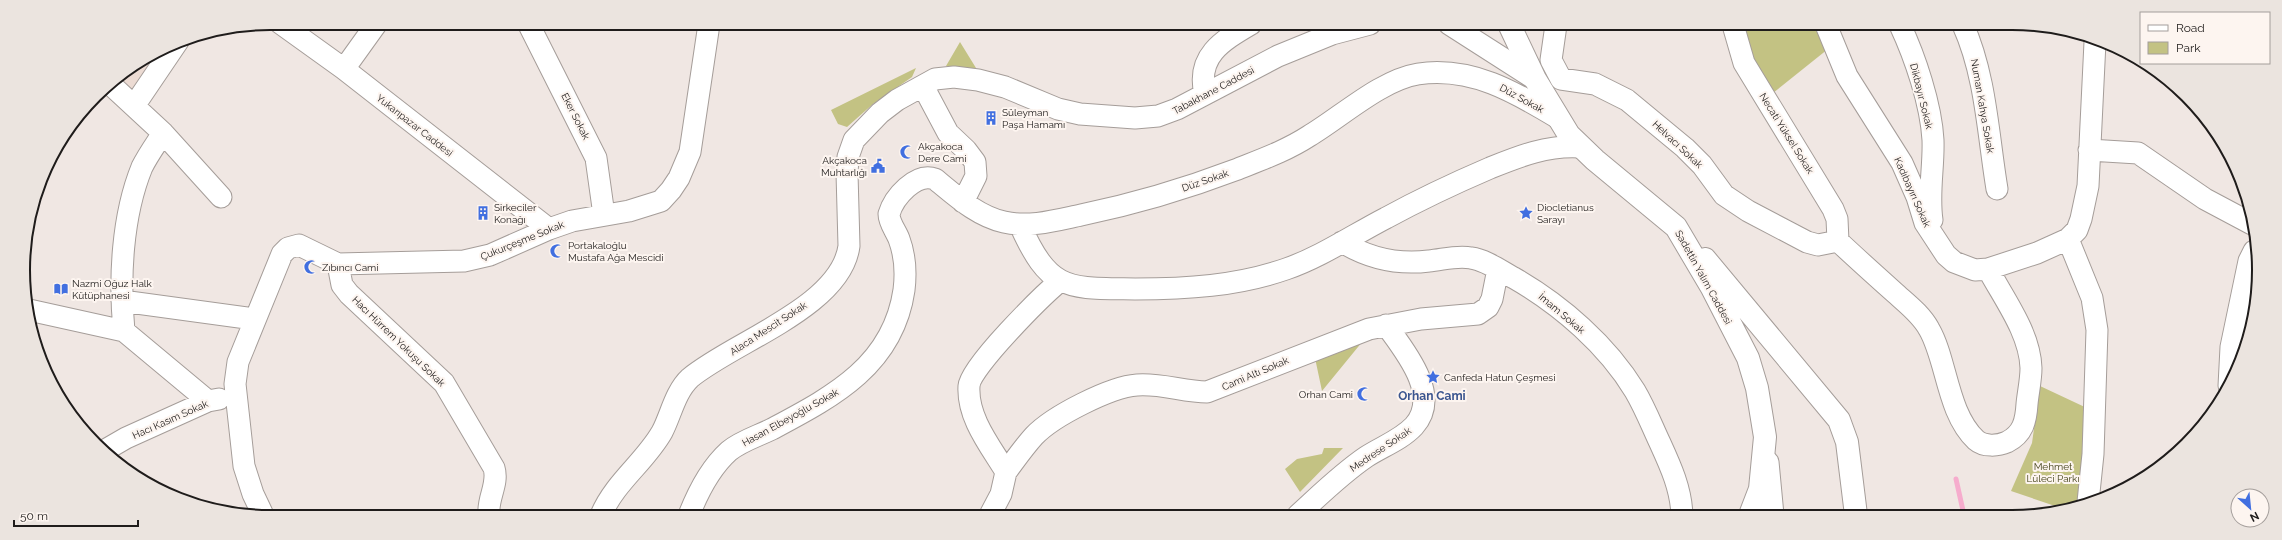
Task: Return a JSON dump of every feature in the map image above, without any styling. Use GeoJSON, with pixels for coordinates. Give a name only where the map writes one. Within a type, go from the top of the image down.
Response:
{"type":"FeatureCollection","features":[{"type":"Feature","properties":{"kind":"main road","name":"Sadettin Yalım Caddesi"},"geometry":{"type":"LineString","coordinates":[[1512,30],[1535,79],[1558,118],[1580,147],[1676,227],[1712,288],[1748,358],[1757,388],[1765,437],[1764,470],[1756,510]]}},
{"type":"Feature","properties":{"kind":"main road"},"geometry":{"type":"LineString","coordinates":[[1676,227],[1719,274],[1839,420],[1847,442],[1855,510]]}},
{"type":"Feature","properties":{"kind":"street","name":"Yukarıpazar Caddesi"},"geometry":{"type":"LineString","coordinates":[[290,30],[344,69],[549,229]]}},
{"type":"Feature","properties":{"kind":"street"},"geometry":{"type":"LineString","coordinates":[[344,69],[372,30]]}},
{"type":"Feature","properties":{"kind":"street","name":"Eker Sokak"},"geometry":{"type":"LineString","coordinates":[[532,30],[596,158],[600,174],[604,215]]}},
{"type":"Feature","properties":{"kind":"street","name":"Çukurçeşme Sokak"},"geometry":{"type":"LineString","coordinates":[[260,509],[253,494],[244,466],[236,398],[236,371],[254,319],[282,254],[288,248],[300,245],[305,246],[338,264],[464,261],[490,255],[549,229],[572,221],[629,211],[661,201],[679,178],[690,152],[708,30]]}},
{"type":"Feature","properties":{"kind":"street"},"geometry":{"type":"LineString","coordinates":[[1205,94],[1203,74],[1207,59],[1227,39],[1241,30]]}},
{"type":"Feature","properties":{"kind":"street","name":"Tabakhane Caddesi"},"geometry":{"type":"LineString","coordinates":[[1005,87],[1069,112],[1135,118],[1167,114],[1278,56],[1307,44],[1351,30]]}},
{"type":"Feature","properties":{"kind":"street"},"geometry":{"type":"LineString","coordinates":[[1458,30],[1535,79]]}},
{"type":"Feature","properties":{"kind":"street","name":"Helvacı Sokak"},"geometry":{"type":"LineString","coordinates":[[1555,30],[1550,60],[1560,79],[1595,84],[1627,100],[1685,148],[1702,165],[1724,195],[1748,212],[1807,242],[1818,245],[1838,241]]}},
{"type":"Feature","properties":{"kind":"street","name":"Necati Yüksel Sokak"},"geometry":{"type":"LineString","coordinates":[[1734,30],[1744,63],[1833,209],[1837,219],[1838,241]]}},
{"type":"Feature","properties":{"kind":"street","name":"Kadıbayırı Sokak"},"geometry":{"type":"LineString","coordinates":[[1828,30],[1847,76],[1902,163],[1917,197],[1925,224],[1946,255],[1954,262],[1975,270],[1988,269],[2037,253],[2068,239],[2077,230],[2086,206],[2095,45]]}},
{"type":"Feature","properties":{"kind":"street","name":"Dikbayır Sokak"},"geometry":{"type":"LineString","coordinates":[[1902,30],[1912,56],[1930,121],[1933,141],[1930,199],[1931,215],[1937,240]]}},
{"type":"Feature","properties":{"kind":"street","name":"Numan Kahya Sokak"},"geometry":{"type":"LineString","coordinates":[[1965,30],[1979,75],[1997,189]]}},
{"type":"Feature","properties":{"kind":"street"},"geometry":{"type":"LineString","coordinates":[[134,106],[171,52]]}},
{"type":"Feature","properties":{"kind":"street","name":"Düz Sokak"},"geometry":{"type":"LineString","coordinates":[[907,188],[919,180],[930,177],[963,202],[994,220],[1020,225],[1072,217],[1132,204],[1249,165],[1287,149],[1309,137],[1379,91],[1417,74],[1455,74],[1481,78],[1520,95],[1558,118]]}},
{"type":"Feature","properties":{"kind":"street","name":"Alaca Mescit Sokak"},"geometry":{"type":"LineString","coordinates":[[604,510],[615,490],[662,432],[685,383],[701,371],[792,315],[825,289],[838,275],[848,258],[847,173],[850,148],[860,132],[880,113],[935,79],[946,77],[978,80],[1005,87]]}},
{"type":"Feature","properties":{"kind":"street"},"geometry":{"type":"LineString","coordinates":[[923,86],[948,133],[966,150],[975,162],[976,176],[963,202]]}},
{"type":"Feature","properties":{"kind":"street"},"geometry":{"type":"LineString","coordinates":[[114,88],[163,133],[221,197]]}},
{"type":"Feature","properties":{"kind":"street"},"geometry":{"type":"LineString","coordinates":[[124,331],[122,301],[124,242],[131,203],[143,166],[163,133]]}},
{"type":"Feature","properties":{"kind":"street"},"geometry":{"type":"LineString","coordinates":[[1020,225],[1038,262],[1060,281],[1078,288],[1206,287],[1236,282],[1287,269],[1342,242],[1387,217],[1513,158],[1547,148],[1580,147]]}},
{"type":"Feature","properties":{"kind":"street"},"geometry":{"type":"LineString","coordinates":[[2089,150],[2138,153],[2205,199],[2247,221]]}},
{"type":"Feature","properties":{"kind":"street","name":"Hasan Elbeyoğlu Sokak"},"geometry":{"type":"LineString","coordinates":[[691,510],[707,477],[730,450],[835,394],[852,381],[877,356],[885,344],[899,309],[904,284],[903,254],[889,214],[897,199],[907,188]]}},
{"type":"Feature","properties":{"kind":"street"},"geometry":{"type":"LineString","coordinates":[[2068,239],[2092,298],[2097,330],[2093,454],[2089,497]]}},
{"type":"Feature","properties":{"kind":"street"},"geometry":{"type":"LineString","coordinates":[[1838,241],[1924,321],[1935,342],[1954,402],[1972,436],[1984,444],[1999,445],[2016,436],[2022,429],[2026,420],[2031,368],[2029,354],[2020,327],[1988,269]]}},
{"type":"Feature","properties":{"kind":"street","name":"İmam Sokak"},"geometry":{"type":"LineString","coordinates":[[1342,242],[1357,251],[1384,259],[1416,263],[1470,257],[1498,269],[1549,301],[1574,322],[1617,366],[1635,391],[1671,465],[1678,486],[1681,510]]}},
{"type":"Feature","properties":{"kind":"street"},"geometry":{"type":"LineString","coordinates":[[2230,371],[2234,331],[2251,257]]}},
{"type":"Feature","properties":{"kind":"street","name":"Hacı Hürrem Yokuşu Sokak"},"geometry":{"type":"LineString","coordinates":[[338,264],[342,285],[349,294],[444,383],[489,458],[496,474],[488,502],[489,510]]}},
{"type":"Feature","properties":{"kind":"street","name":"Cami Altı Sokak"},"geometry":{"type":"LineString","coordinates":[[1006,472],[1034,436],[1044,428],[1105,393],[1138,385],[1163,385],[1194,392],[1207,392],[1285,360],[1369,329],[1386,325],[1478,314],[1488,307],[1492,299],[1498,269]]}},
{"type":"Feature","properties":{"kind":"street"},"geometry":{"type":"LineString","coordinates":[[993,510],[1001,494],[1006,472],[979,427],[970,400],[969,385],[973,375],[1014,326],[1043,295],[1060,281]]}},
{"type":"Feature","properties":{"kind":"street"},"geometry":{"type":"LineString","coordinates":[[122,301],[254,319]]}},
{"type":"Feature","properties":{"kind":"street"},"geometry":{"type":"LineString","coordinates":[[34,311],[124,331],[208,401]]}},
{"type":"Feature","properties":{"kind":"street","name":"Medrese Sokak"},"geometry":{"type":"LineString","coordinates":[[1304,510],[1350,468],[1405,434],[1420,418],[1424,396],[1422,385],[1414,367],[1386,325]]}},
{"type":"Feature","properties":{"kind":"street","name":"Hacı Kasım Sokak"},"geometry":{"type":"LineString","coordinates":[[109,448],[126,438],[208,401],[236,398]]}},
{"type":"Feature","properties":{"kind":"shaded area"},"geometry":{"type":"Polygon","coordinates":[[[160,57],[135,94],[122,82],[137,70],[160,57]]]}},
{"type":"Feature","properties":{"kind":"green space"},"geometry":{"type":"Polygon","coordinates":[[[1742,30],[1822,30],[1828,49],[1773,93],[1746,46],[1742,30]]]}},
{"type":"Feature","properties":{"kind":"green space"},"geometry":{"type":"Polygon","coordinates":[[[960,42],[976,68],[975,72],[946,66],[960,42]]]}},
{"type":"Feature","properties":{"kind":"green space"},"geometry":{"type":"Polygon","coordinates":[[[916,68],[912,77],[873,104],[847,127],[838,124],[831,110],[916,68]]]}},
{"type":"Feature","properties":{"kind":"green space"},"geometry":{"type":"Polygon","coordinates":[[[1367,336],[1322,391],[1315,358],[1367,336]]]}},
{"type":"Feature","properties":{"kind":"green space","name":"Mehmet Lüleci Parkı"},"geometry":{"type":"Polygon","coordinates":[[[2040,386],[2089,409],[2080,500],[2055,506],[2011,491],[2032,443],[2040,386]]]}},
{"type":"Feature","properties":{"kind":"green space"},"geometry":{"type":"Polygon","coordinates":[[[1324,448],[1343,448],[1300,492],[1285,469],[1297,459],[1322,454],[1324,448]]]}},
{"type":"Feature","properties":{"kind":"waterway"},"geometry":{"type":"LineString","coordinates":[[1956,479],[1963,510]]}},
{"type":"Feature","properties":{"kind":"place","name":"Süleyman Paşa Hamamı"},"geometry":{"type":"Point","coordinates":[991,118]}},
{"type":"Feature","properties":{"kind":"place","name":"Akçakoca Dere Cami"},"geometry":{"type":"Point","coordinates":[907,152]}},
{"type":"Feature","properties":{"kind":"place","name":"Akçakoca Muhtarlığı"},"geometry":{"type":"Point","coordinates":[878,166]}},
{"type":"Feature","properties":{"kind":"place","name":"Sirkeciler Konağı"},"geometry":{"type":"Point","coordinates":[483,213]}},
{"type":"Feature","properties":{"kind":"place","name":"Diocletianus Sarayı"},"geometry":{"type":"Point","coordinates":[1526,213]}},
{"type":"Feature","properties":{"kind":"place","name":"Portakaloğlu Mustafa Ağa Mescidi"},"geometry":{"type":"Point","coordinates":[557,251]}},
{"type":"Feature","properties":{"kind":"place","name":"Zıbıncı Cami"},"geometry":{"type":"Point","coordinates":[311,267]}},
{"type":"Feature","properties":{"kind":"place","name":"Nazmi Oğuz Halk Kütüphanesi"},"geometry":{"type":"Point","coordinates":[61,289]}},
{"type":"Feature","properties":{"kind":"place","name":"Canfeda Hatun Çeşmesi"},"geometry":{"type":"Point","coordinates":[1433,377]}},
{"type":"Feature","properties":{"kind":"place","name":"Orhan Cami"},"geometry":{"type":"Point","coordinates":[1364,394]}},
{"type":"Feature","properties":{"kind":"district","name":"Orhan Cami"},"geometry":{"type":"Point","coordinates":[1432,396]}}]}
